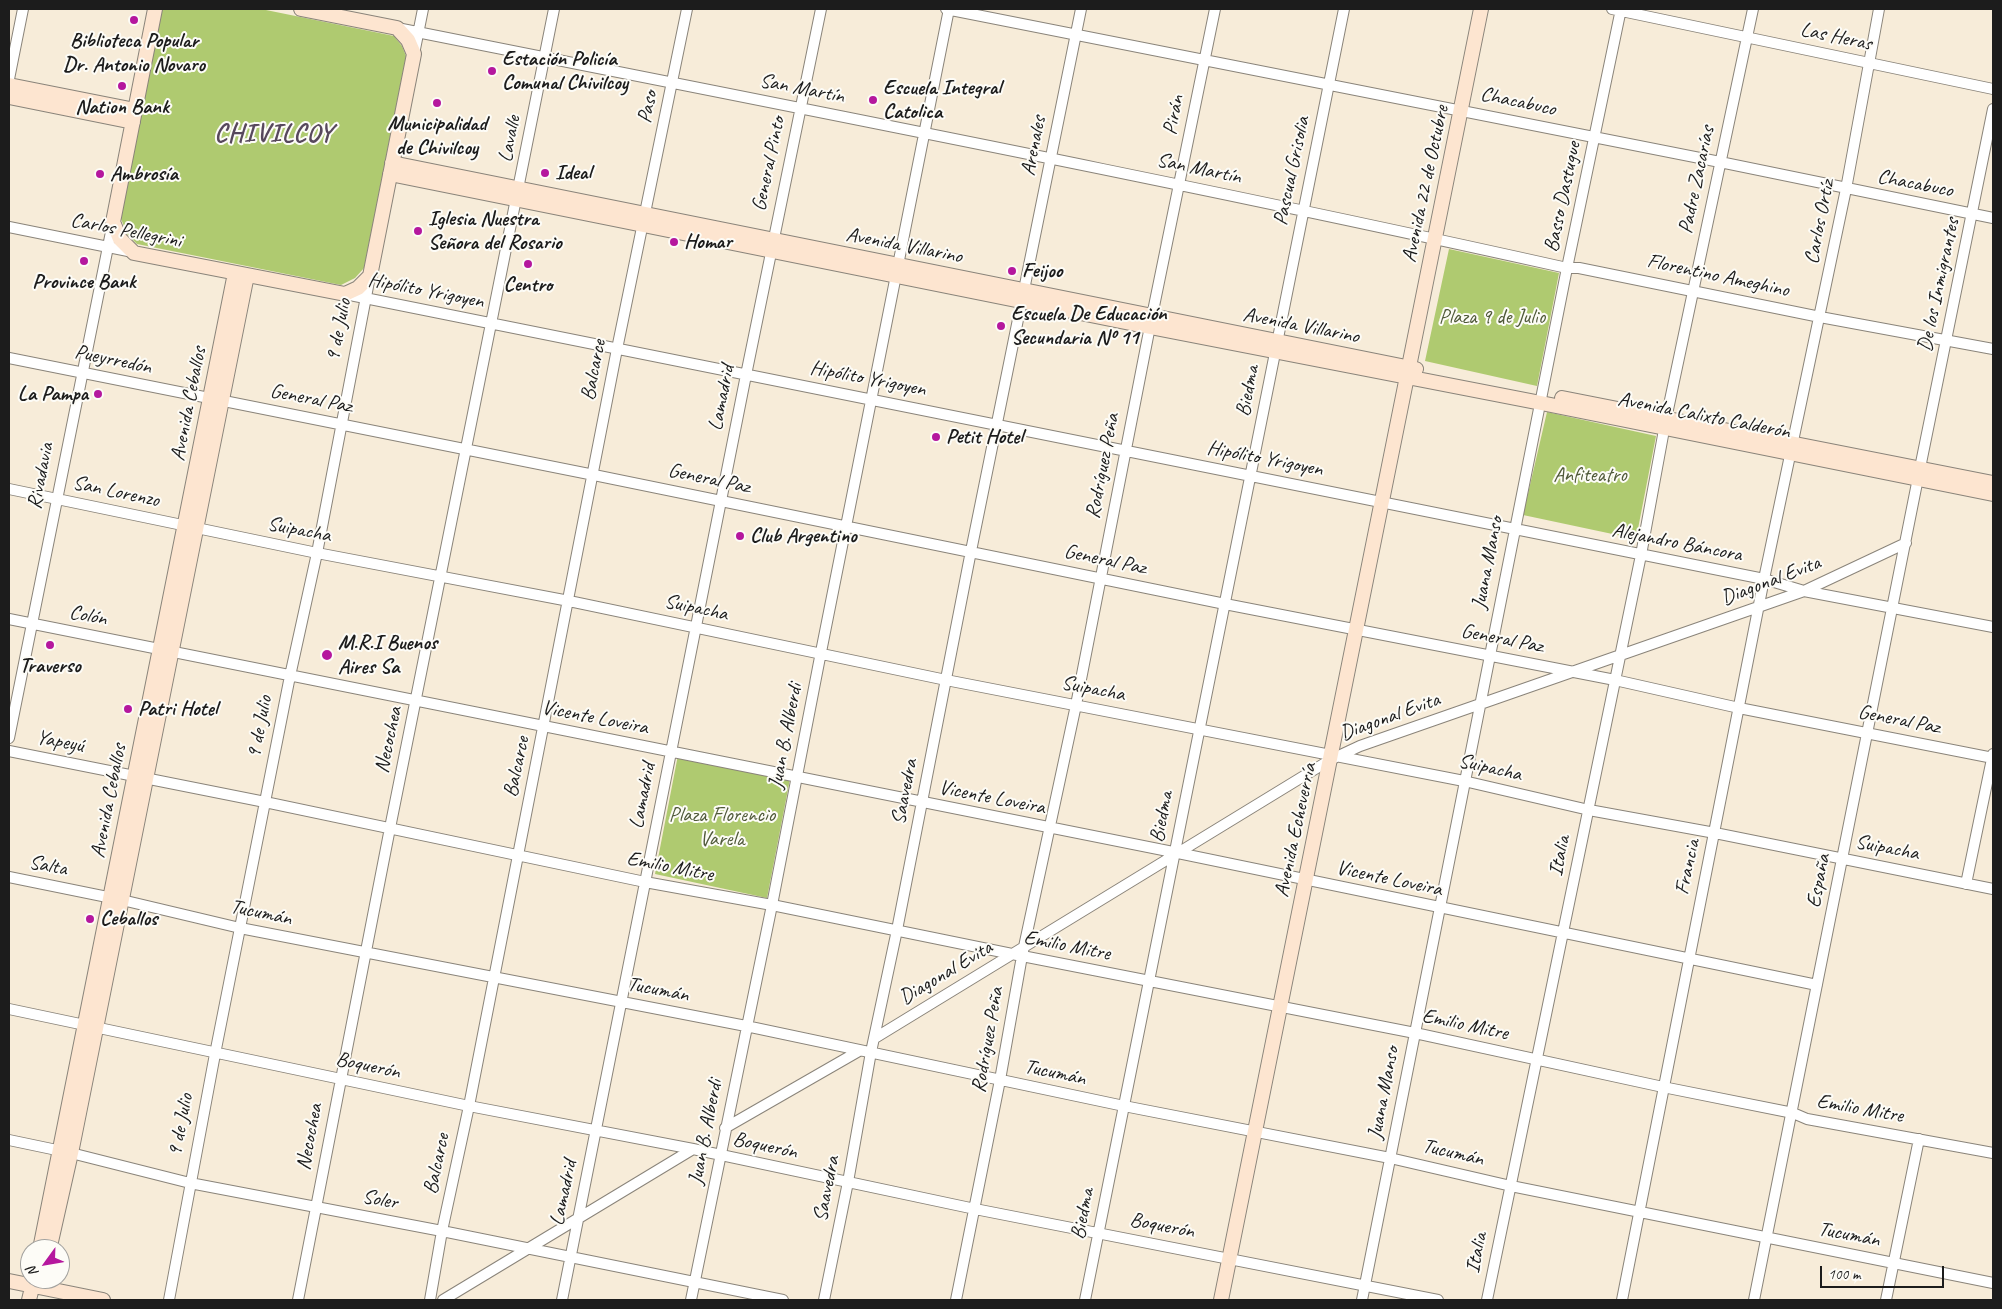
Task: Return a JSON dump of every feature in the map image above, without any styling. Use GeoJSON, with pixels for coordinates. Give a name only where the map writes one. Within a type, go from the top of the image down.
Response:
{"type":"FeatureCollection","features":[{"type":"Feature","properties":{"kind":"main road","name":"Rivadavia"},"geometry":{"type":"LineString","coordinates":[[113,222],[155,9]]}},
{"type":"Feature","properties":{"kind":"main road","name":"San Martín"},"geometry":{"type":"LineString","coordinates":[[301,9],[397,28]]}},
{"type":"Feature","properties":{"kind":"main road","name":"Avenida 22 de Octubre"},"geometry":{"type":"LineString","coordinates":[[1408,372],[1481,9]]}},
{"type":"Feature","properties":{"kind":"main road"},"geometry":{"type":"LineString","coordinates":[[397,28],[408,40],[414,54]]}},
{"type":"Feature","properties":{"kind":"main road","name":"9 de Julio"},"geometry":{"type":"LineString","coordinates":[[370,276],[414,54]]}},
{"type":"Feature","properties":{"kind":"main road"},"geometry":{"type":"LineString","coordinates":[[9,85],[134,116]]}},
{"type":"Feature","properties":{"kind":"main road"},"geometry":{"type":"LineString","coordinates":[[9,97],[134,116]]}},
{"type":"Feature","properties":{"kind":"main road","name":"Avenida Villarino"},"geometry":{"type":"LineString","coordinates":[[391,168],[1151,322],[1408,372]]}},
{"type":"Feature","properties":{"kind":"main road"},"geometry":{"type":"LineString","coordinates":[[113,222],[120,240],[134,253]]}},
{"type":"Feature","properties":{"kind":"main road","name":"Carlos Pellegrini"},"geometry":{"type":"LineString","coordinates":[[134,253],[241,274]]}},
{"type":"Feature","properties":{"kind":"main road","name":"Hipólito Yrigoyen"},"geometry":{"type":"LineString","coordinates":[[241,274],[345,294],[358,288],[370,276]]}},
{"type":"Feature","properties":{"kind":"main road","name":"Avenida Ceballos"},"geometry":{"type":"LineString","coordinates":[[51,1239],[65,1152],[90,1025],[241,274]]}},
{"type":"Feature","properties":{"kind":"main road","name":"Avenida Calixto Calderón"},"geometry":{"type":"LineString","coordinates":[[1408,372],[1919,474],[1993,494]]}},
{"type":"Feature","properties":{"kind":"main road","name":"Avenida Echeverría"},"geometry":{"type":"LineString","coordinates":[[1221,1300],[1306,881],[1334,757],[1408,372]]}},
{"type":"Feature","properties":{"kind":"main road","name":"Avenida Calixto Calderón"},"geometry":{"type":"LineString","coordinates":[[1919,474],[1993,483]]}},
{"type":"Feature","properties":{"kind":"main road","name":"Avenida Ceballos"},"geometry":{"type":"LineString","coordinates":[[43,1239],[65,1152]]}},
{"type":"Feature","properties":{"kind":"main road"},"geometry":{"type":"LineString","coordinates":[[51,1289],[103,1300]]}},
{"type":"Feature","properties":{"kind":"street"},"geometry":{"type":"LineString","coordinates":[[9,79],[23,9]]}},
{"type":"Feature","properties":{"kind":"street"},"geometry":{"type":"LineString","coordinates":[[414,54],[423,9]]}},
{"type":"Feature","properties":{"kind":"street","name":"Lavalle"},"geometry":{"type":"LineString","coordinates":[[518,194],[554,9]]}},
{"type":"Feature","properties":{"kind":"street","name":"Paso"},"geometry":{"type":"LineString","coordinates":[[644,219],[687,9]]}},
{"type":"Feature","properties":{"kind":"street","name":"General Pinto"},"geometry":{"type":"LineString","coordinates":[[772,245],[821,9]]}},
{"type":"Feature","properties":{"kind":"street","name":"Chacabuco"},"geometry":{"type":"LineString","coordinates":[[948,9],[1462,110],[1993,218]]}},
{"type":"Feature","properties":{"kind":"street","name":"Juan B. Alberdi"},"geometry":{"type":"LineString","coordinates":[[691,1300],[798,777],[820,652],[948,9]]}},
{"type":"Feature","properties":{"kind":"street","name":"Arenales"},"geometry":{"type":"LineString","coordinates":[[1024,296],[1081,9]]}},
{"type":"Feature","properties":{"kind":"street","name":"Pirán"},"geometry":{"type":"LineString","coordinates":[[1151,322],[1214,9]]}},
{"type":"Feature","properties":{"kind":"street","name":"Pascual Grisolia"},"geometry":{"type":"LineString","coordinates":[[1276,346],[1344,9]]}},
{"type":"Feature","properties":{"kind":"street","name":"Las Heras"},"geometry":{"type":"LineString","coordinates":[[1618,9],[1993,89]]}},
{"type":"Feature","properties":{"kind":"street","name":"Basso Dastugue"},"geometry":{"type":"LineString","coordinates":[[1542,398],[1618,9]]}},
{"type":"Feature","properties":{"kind":"street","name":"Padre Zacarías"},"geometry":{"type":"LineString","coordinates":[[1666,424],[1753,9]]}},
{"type":"Feature","properties":{"kind":"street","name":"Carlos Ortíz"},"geometry":{"type":"LineString","coordinates":[[1792,448],[1846,189],[1879,9]]}},
{"type":"Feature","properties":{"kind":"street","name":"San Martín"},"geometry":{"type":"LineString","coordinates":[[397,28],[1435,238]]}},
{"type":"Feature","properties":{"kind":"street","name":"De los Inmigrantes"},"geometry":{"type":"LineString","coordinates":[[1919,474],[1993,109]]}},
{"type":"Feature","properties":{"kind":"street","name":"Necochea"},"geometry":{"type":"LineString","coordinates":[[298,1300],[440,576],[518,194]]}},
{"type":"Feature","properties":{"kind":"street","name":"Balcarce"},"geometry":{"type":"LineString","coordinates":[[430,1300],[442,1231],[469,1106],[644,219]]}},
{"type":"Feature","properties":{"kind":"street","name":"Rivadavia"},"geometry":{"type":"LineString","coordinates":[[9,738],[113,222]]}},
{"type":"Feature","properties":{"kind":"street","name":"Carlos Pellegrini"},"geometry":{"type":"LineString","coordinates":[[9,227],[134,253]]}},
{"type":"Feature","properties":{"kind":"street","name":"Florentino Ameghino"},"geometry":{"type":"LineString","coordinates":[[1435,238],[1567,268],[1579,268],[1820,317],[1993,349]]}},
{"type":"Feature","properties":{"kind":"street","name":"Lamadrid"},"geometry":{"type":"LineString","coordinates":[[562,1300],[772,245]]}},
{"type":"Feature","properties":{"kind":"street","name":"9 de Julio"},"geometry":{"type":"LineString","coordinates":[[169,1300],[215,1054],[290,676],[317,553],[370,276]]}},
{"type":"Feature","properties":{"kind":"street","name":"Hipólito Yrigoyen"},"geometry":{"type":"LineString","coordinates":[[345,294],[1382,503]]}},
{"type":"Feature","properties":{"kind":"street","name":"Saavedra"},"geometry":{"type":"LineString","coordinates":[[824,1300],[848,1182],[871,1052],[898,930],[971,552],[1024,296]]}},
{"type":"Feature","properties":{"kind":"street","name":"Rodríguez Peña"},"geometry":{"type":"LineString","coordinates":[[956,1300],[1000,1080],[1020,952],[1050,828],[1076,705],[1151,322]]}},
{"type":"Feature","properties":{"kind":"street","name":"Biedma"},"geometry":{"type":"LineString","coordinates":[[1085,1300],[1276,346]]}},
{"type":"Feature","properties":{"kind":"street","name":"Pueyrredón"},"geometry":{"type":"LineString","coordinates":[[9,358],[216,400]]}},
{"type":"Feature","properties":{"kind":"street","name":"Juana Manso"},"geometry":{"type":"LineString","coordinates":[[1362,1300],[1489,655],[1542,398]]}},
{"type":"Feature","properties":{"kind":"street","name":"General Paz"},"geometry":{"type":"LineString","coordinates":[[216,400],[594,474],[1224,604],[1616,680],[1739,708],[1993,756]]}},
{"type":"Feature","properties":{"kind":"street","name":"Italia"},"geometry":{"type":"LineString","coordinates":[[1486,1300],[1616,680],[1666,424]]}},
{"type":"Feature","properties":{"kind":"street","name":"Francia"},"geometry":{"type":"LineString","coordinates":[[1622,1300],[1688,958],[1792,448]]}},
{"type":"Feature","properties":{"kind":"street","name":"España"},"geometry":{"type":"LineString","coordinates":[[1754,1300],[1793,1113],[1919,474]]}},
{"type":"Feature","properties":{"kind":"street","name":"San Lorenzo"},"geometry":{"type":"LineString","coordinates":[[9,489],[191,527]]}},
{"type":"Feature","properties":{"kind":"street","name":"Alejandro Báncora"},"geometry":{"type":"LineString","coordinates":[[1382,503],[1764,579],[1804,591],[1993,627]]}},
{"type":"Feature","properties":{"kind":"street","name":"Suipacha"},"geometry":{"type":"LineString","coordinates":[[191,527],[317,553],[569,600],[946,680],[1464,781],[1589,810],[1843,858],[1993,889]]}},
{"type":"Feature","properties":{"kind":"street","name":"Diagonal Evita"},"geometry":{"type":"LineString","coordinates":[[874,1038],[1020,952],[1334,757],[1360,746],[1804,591],[1906,543]]}},
{"type":"Feature","properties":{"kind":"street","name":"Colón"},"geometry":{"type":"LineString","coordinates":[[9,619],[165,650]]}},
{"type":"Feature","properties":{"kind":"street","name":"Vicente Loveira"},"geometry":{"type":"LineString","coordinates":[[165,650],[1817,985]]}},
{"type":"Feature","properties":{"kind":"street","name":"Yapeyú"},"geometry":{"type":"LineString","coordinates":[[9,751],[140,777]]}},
{"type":"Feature","properties":{"kind":"street"},"geometry":{"type":"LineString","coordinates":[[1966,884],[1993,756]]}},
{"type":"Feature","properties":{"kind":"street","name":"Emilio Mitre"},"geometry":{"type":"LineString","coordinates":[[140,777],[645,882],[1020,952],[1149,981],[1415,1033],[1793,1113],[1807,1119],[1993,1153]]}},
{"type":"Feature","properties":{"kind":"street","name":"Salta"},"geometry":{"type":"LineString","coordinates":[[9,877],[116,899]]}},
{"type":"Feature","properties":{"kind":"street","name":"Tucumán"},"geometry":{"type":"LineString","coordinates":[[116,899],[240,928],[365,954],[746,1026],[1124,1106],[1390,1158],[1511,1186],[1993,1284]]}},
{"type":"Feature","properties":{"kind":"street","name":"Boquerón"},"geometry":{"type":"LineString","coordinates":[[9,1009],[90,1025],[215,1054],[469,1106],[693,1149],[975,1209],[1438,1300]]}},
{"type":"Feature","properties":{"kind":"street"},"geometry":{"type":"LineString","coordinates":[[725,1128],[859,1051]]}},
{"type":"Feature","properties":{"kind":"street"},"geometry":{"type":"LineString","coordinates":[[1886,1300],[1919,1138]]}},
{"type":"Feature","properties":{"kind":"street","name":"Soler"},"geometry":{"type":"LineString","coordinates":[[9,1140],[190,1183],[442,1231],[783,1300]]}},
{"type":"Feature","properties":{"kind":"street"},"geometry":{"type":"LineString","coordinates":[[443,1300],[693,1149]]}},
{"type":"Feature","properties":{"kind":"green space"},"geometry":{"type":"Polygon","coordinates":[[[162,9],[261,9],[394,36],[402,46],[406,56],[364,268],[355,278],[341,285],[137,244],[127,234],[120,216],[162,9]]]}},
{"type":"Feature","properties":{"kind":"green space","name":"Plaza 9 de Julio"},"geometry":{"type":"Polygon","coordinates":[[[1449,249],[1559,273],[1537,386],[1425,361],[1449,249]]]}},
{"type":"Feature","properties":{"kind":"green space","name":"Anfiteatro"},"geometry":{"type":"Polygon","coordinates":[[[1547,412],[1656,436],[1636,539],[1523,515],[1547,412]]]}},
{"type":"Feature","properties":{"kind":"green space","name":"Plaza Florencio Varela"},"geometry":{"type":"Polygon","coordinates":[[[678,755],[790,779],[767,898],[655,874],[678,755]]]}},
{"type":"Feature","properties":{"kind":"place","name":"Biblioteca Popular Dr. Antonio Novaro"},"geometry":{"type":"Point","coordinates":[134,20]}},
{"type":"Feature","properties":{"kind":"place","name":"Estación Policía Comunal Chivilcoy"},"geometry":{"type":"Point","coordinates":[492,71]}},
{"type":"Feature","properties":{"kind":"place","name":"Nation Bank"},"geometry":{"type":"Point","coordinates":[122,86]}},
{"type":"Feature","properties":{"kind":"place","name":"Escuela Integral Catolica"},"geometry":{"type":"Point","coordinates":[873,100]}},
{"type":"Feature","properties":{"kind":"place","name":"Municipalidad de Chivilcoy"},"geometry":{"type":"Point","coordinates":[437,103]}},
{"type":"Feature","properties":{"kind":"place","name":"Ideal"},"geometry":{"type":"Point","coordinates":[545,173]}},
{"type":"Feature","properties":{"kind":"place","name":"Ambrosía"},"geometry":{"type":"Point","coordinates":[100,174]}},
{"type":"Feature","properties":{"kind":"place","name":"Iglesia Nuestra Señora del Rosario"},"geometry":{"type":"Point","coordinates":[418,231]}},
{"type":"Feature","properties":{"kind":"place","name":"Homar"},"geometry":{"type":"Point","coordinates":[674,242]}},
{"type":"Feature","properties":{"kind":"place","name":"Province Bank"},"geometry":{"type":"Point","coordinates":[84,261]}},
{"type":"Feature","properties":{"kind":"place","name":"Centro"},"geometry":{"type":"Point","coordinates":[528,264]}},
{"type":"Feature","properties":{"kind":"place","name":"Feijoo"},"geometry":{"type":"Point","coordinates":[1012,271]}},
{"type":"Feature","properties":{"kind":"place","name":"Escuela De Educación Secundaria Nº 11"},"geometry":{"type":"Point","coordinates":[1001,326]}},
{"type":"Feature","properties":{"kind":"place","name":"La Pampa"},"geometry":{"type":"Point","coordinates":[98,394]}},
{"type":"Feature","properties":{"kind":"place","name":"Petit Hotel"},"geometry":{"type":"Point","coordinates":[936,437]}},
{"type":"Feature","properties":{"kind":"place","name":"Club Argentino"},"geometry":{"type":"Point","coordinates":[740,536]}},
{"type":"Feature","properties":{"kind":"place","name":"Traverso"},"geometry":{"type":"Point","coordinates":[50,645]}},
{"type":"Feature","properties":{"kind":"place","name":"M.R.I Buenos Aires Sa"},"geometry":{"type":"Point","coordinates":[327,655]}},
{"type":"Feature","properties":{"kind":"place","name":"Patri Hotel"},"geometry":{"type":"Point","coordinates":[128,709]}},
{"type":"Feature","properties":{"kind":"place","name":"Ceballos"},"geometry":{"type":"Point","coordinates":[90,919]}},
{"type":"Feature","properties":{"kind":"district","name":"CHIVILCOY"},"geometry":{"type":"Point","coordinates":[274,134]}}]}
